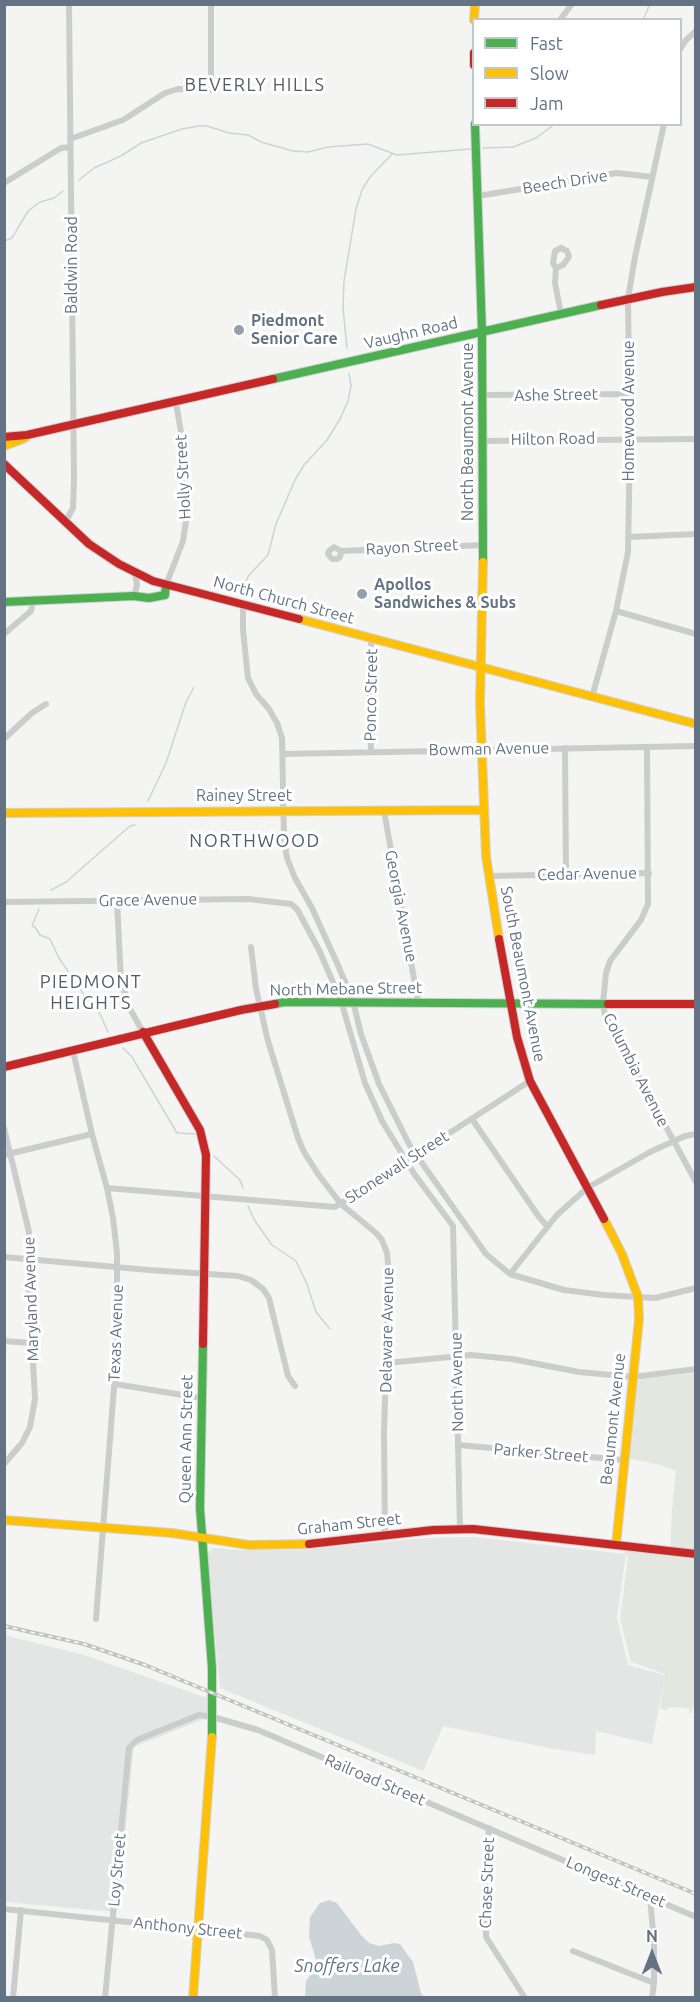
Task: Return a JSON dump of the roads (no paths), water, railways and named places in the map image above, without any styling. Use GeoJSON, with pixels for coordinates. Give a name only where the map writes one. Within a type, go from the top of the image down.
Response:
{"type":"FeatureCollection","features":[{"type":"Feature","properties":{"kind":"street","name":"Baldwin Road"},"geometry":{"type":"LineString","coordinates":[[66,523],[73,508],[69,4]]}},
{"type":"Feature","properties":{"kind":"street"},"geometry":{"type":"LineString","coordinates":[[70,139],[123,120],[165,93],[178,90],[212,90],[211,4]]}},
{"type":"Feature","properties":{"kind":"street"},"geometry":{"type":"LineString","coordinates":[[562,18],[572,4]]}},
{"type":"Feature","properties":{"kind":"street"},"geometry":{"type":"LineString","coordinates":[[682,47],[696,31]]}},
{"type":"Feature","properties":{"kind":"street","name":"North Beaumont Avenue"},"geometry":{"type":"LineString","coordinates":[[475,126],[483,395],[484,544],[481,667]]}},
{"type":"Feature","properties":{"kind":"street","name":"Homewood Avenue"},"geometry":{"type":"LineString","coordinates":[[592,697],[626,569],[629,537],[630,440],[628,299],[664,126]]}},
{"type":"Feature","properties":{"kind":"street"},"geometry":{"type":"LineString","coordinates":[[4,183],[56,150],[70,147]]}},
{"type":"Feature","properties":{"kind":"street","name":"Beech Drive"},"geometry":{"type":"LineString","coordinates":[[478,196],[617,173],[652,177]]}},
{"type":"Feature","properties":{"kind":"street"},"geometry":{"type":"LineString","coordinates":[[555,268],[555,283],[561,314]]}},
{"type":"Feature","properties":{"kind":"street","name":"Vaughn Road"},"geometry":{"type":"LineString","coordinates":[[4,437],[27,435],[176,403],[628,299],[696,287]]}},
{"type":"Feature","properties":{"kind":"street","name":"Ashe Street"},"geometry":{"type":"LineString","coordinates":[[483,395],[629,394]]}},
{"type":"Feature","properties":{"kind":"street","name":"Holly Street"},"geometry":{"type":"LineString","coordinates":[[166,585],[183,541],[186,521],[185,456],[176,403]]}},
{"type":"Feature","properties":{"kind":"street","name":"Vaughn Road"},"geometry":{"type":"LineString","coordinates":[[4,446],[20,441],[27,435]]}},
{"type":"Feature","properties":{"kind":"street","name":"Hilton Road"},"geometry":{"type":"LineString","coordinates":[[483,441],[696,439]]}},
{"type":"Feature","properties":{"kind":"street","name":"North Church Street"},"geometry":{"type":"LineString","coordinates":[[4,465],[89,544],[135,573],[166,585],[696,724]]}},
{"type":"Feature","properties":{"kind":"street"},"geometry":{"type":"LineString","coordinates":[[629,537],[696,534]]}},
{"type":"Feature","properties":{"kind":"street","name":"Rayon Street"},"geometry":{"type":"LineString","coordinates":[[341,551],[484,544]]}},
{"type":"Feature","properties":{"kind":"street"},"geometry":{"type":"LineString","coordinates":[[134,596],[135,573]]}},
{"type":"Feature","properties":{"kind":"street"},"geometry":{"type":"LineString","coordinates":[[4,602],[134,596],[149,598],[165,595],[166,585]]}},
{"type":"Feature","properties":{"kind":"street"},"geometry":{"type":"LineString","coordinates":[[4,634],[31,611],[33,602]]}},
{"type":"Feature","properties":{"kind":"street"},"geometry":{"type":"LineString","coordinates":[[243,605],[248,678],[251,687],[277,723],[282,738],[287,858],[324,933],[352,1001],[379,1084],[416,1155],[491,1260],[510,1274],[531,1282],[574,1292],[639,1297],[661,1297],[696,1288]]}},
{"type":"Feature","properties":{"kind":"street"},"geometry":{"type":"LineString","coordinates":[[616,611],[696,634]]}},
{"type":"Feature","properties":{"kind":"street","name":"Ponco Street"},"geometry":{"type":"LineString","coordinates":[[370,752],[369,656],[372,639]]}},
{"type":"Feature","properties":{"kind":"street","name":"South Beaumont Avenue"},"geometry":{"type":"LineString","coordinates":[[481,667],[480,704],[488,876],[520,1051],[530,1082],[622,1254],[639,1297]]}},
{"type":"Feature","properties":{"kind":"street"},"geometry":{"type":"LineString","coordinates":[[4,739],[32,713],[46,704]]}},
{"type":"Feature","properties":{"kind":"street","name":"Bowman Avenue"},"geometry":{"type":"LineString","coordinates":[[283,754],[696,746]]}},
{"type":"Feature","properties":{"kind":"street","name":"Columbia Avenue"},"geometry":{"type":"LineString","coordinates":[[647,747],[649,895],[645,912],[610,961],[606,973],[603,1003],[605,1015],[696,1182]]}},
{"type":"Feature","properties":{"kind":"street"},"geometry":{"type":"LineString","coordinates":[[565,748],[566,874]]}},
{"type":"Feature","properties":{"kind":"street","name":"Rainey Street"},"geometry":{"type":"LineString","coordinates":[[4,813],[484,810]]}},
{"type":"Feature","properties":{"kind":"street","name":"Georgia Avenue"},"geometry":{"type":"LineString","coordinates":[[384,811],[418,1001]]}},
{"type":"Feature","properties":{"kind":"street","name":"Cedar Avenue"},"geometry":{"type":"LineString","coordinates":[[488,876],[649,873]]}},
{"type":"Feature","properties":{"kind":"street"},"geometry":{"type":"LineString","coordinates":[[304,894],[291,904],[297,909],[319,950],[341,1001],[365,1083],[382,1121],[406,1161],[449,1219],[454,1235],[470,1233]]}},
{"type":"Feature","properties":{"kind":"street","name":"Grace Avenue"},"geometry":{"type":"LineString","coordinates":[[4,902],[249,899],[291,904]]}},
{"type":"Feature","properties":{"kind":"street","name":"Queen Ann Street"},"geometry":{"type":"LineString","coordinates":[[117,901],[118,966],[130,1009],[191,1112],[203,1137],[206,1155],[200,1508],[213,1668],[213,1717],[193,1998]]}},
{"type":"Feature","properties":{"kind":"street","name":"Delaware Avenue"},"geometry":{"type":"LineString","coordinates":[[251,947],[259,1006],[298,1138],[312,1166],[341,1204],[376,1233],[387,1253],[389,1274],[384,1454],[385,1536]]}},
{"type":"Feature","properties":{"kind":"street","name":"North Mebane Street"},"geometry":{"type":"LineString","coordinates":[[4,1067],[143,1032],[259,1006],[291,1002],[696,1004]]}},
{"type":"Feature","properties":{"kind":"street","name":"Texas Avenue"},"geometry":{"type":"LineString","coordinates":[[73,1051],[107,1188],[115,1232],[117,1267],[118,1331],[115,1384],[96,1619]]}},
{"type":"Feature","properties":{"kind":"street","name":"Stonewall Street"},"geometry":{"type":"LineString","coordinates":[[107,1188],[329,1208],[341,1204],[530,1082]]}},
{"type":"Feature","properties":{"kind":"street"},"geometry":{"type":"LineString","coordinates":[[472,1119],[547,1226]]}},
{"type":"Feature","properties":{"kind":"street","name":"Maryland Avenue"},"geometry":{"type":"LineString","coordinates":[[4,1128],[8,1154],[27,1221],[34,1378],[34,1416],[26,1437],[4,1464]]}},
{"type":"Feature","properties":{"kind":"street"},"geometry":{"type":"LineString","coordinates":[[8,1154],[92,1134]]}},
{"type":"Feature","properties":{"kind":"street"},"geometry":{"type":"LineString","coordinates":[[510,1274],[547,1226],[586,1188],[674,1141],[696,1134]]}},
{"type":"Feature","properties":{"kind":"street","name":"North Avenue"},"geometry":{"type":"LineString","coordinates":[[454,1235],[460,1529]]}},
{"type":"Feature","properties":{"kind":"street"},"geometry":{"type":"LineString","coordinates":[[4,1257],[243,1277],[258,1285],[266,1293],[276,1321],[288,1376],[295,1386]]}},
{"type":"Feature","properties":{"kind":"street","name":"Beaumont Avenue"},"geometry":{"type":"LineString","coordinates":[[616,1545],[639,1319],[639,1297]]}},
{"type":"Feature","properties":{"kind":"street"},"geometry":{"type":"LineString","coordinates":[[4,1341],[31,1343]]}},
{"type":"Feature","properties":{"kind":"street"},"geometry":{"type":"LineString","coordinates":[[387,1363],[456,1355],[500,1357],[579,1372],[633,1377],[696,1369]]}},
{"type":"Feature","properties":{"kind":"street"},"geometry":{"type":"LineString","coordinates":[[115,1384],[201,1398]]}},
{"type":"Feature","properties":{"kind":"street","name":"Parker Street"},"geometry":{"type":"LineString","coordinates":[[459,1445],[623,1460]]}},
{"type":"Feature","properties":{"kind":"street","name":"Graham Street"},"geometry":{"type":"LineString","coordinates":[[4,1520],[172,1533],[237,1544],[295,1545],[433,1530],[487,1530],[696,1554]]}},
{"type":"Feature","properties":{"kind":"street","name":"Loy Street"},"geometry":{"type":"LineString","coordinates":[[105,1998],[129,1751],[132,1744],[199,1715],[213,1717]]}},
{"type":"Feature","properties":{"kind":"street","name":"Railroad Street"},"geometry":{"type":"LineString","coordinates":[[213,1717],[258,1730],[536,1848]]}},
{"type":"Feature","properties":{"kind":"street","name":"Chase Street"},"geometry":{"type":"LineString","coordinates":[[489,1828],[486,1937],[525,1998]]}},
{"type":"Feature","properties":{"kind":"street","name":"Longest Street"},"geometry":{"type":"LineString","coordinates":[[536,1848],[696,1917]]}},
{"type":"Feature","properties":{"kind":"street"},"geometry":{"type":"LineString","coordinates":[[650,1897],[654,1944],[652,1998]]}},
{"type":"Feature","properties":{"kind":"street","name":"Anthony Street"},"geometry":{"type":"LineString","coordinates":[[4,1909],[197,1928],[263,1937],[271,1944],[275,1998]]}},
{"type":"Feature","properties":{"kind":"street"},"geometry":{"type":"LineString","coordinates":[[4,1996],[12,1998],[21,1910]]}},
{"type":"Feature","properties":{"kind":"street"},"geometry":{"type":"LineString","coordinates":[[573,1951],[654,1983]]}},
{"type":"Feature","properties":{"kind":"water","name":"Snoffers Lake"},"geometry":{"type":"Polygon","coordinates":[[[329,1900],[337,1903],[369,1943],[379,1946],[400,1944],[413,1962],[424,1997],[305,1997],[306,1981],[314,1970],[316,1960],[309,1937],[310,1917],[320,1903],[329,1900]]]}},
{"type":"Feature","properties":{"kind":"waterway"},"geometry":{"type":"LineString","coordinates":[[644,18],[650,4]]}},
{"type":"Feature","properties":{"kind":"waterway"},"geometry":{"type":"LineString","coordinates":[[79,180],[94,168],[121,156],[141,143],[182,129],[199,126],[248,135],[261,142],[293,151],[308,152],[328,147],[368,144],[397,155],[471,149]]}},
{"type":"Feature","properties":{"kind":"waterway"},"geometry":{"type":"LineString","coordinates":[[483,148],[513,147],[536,138],[552,126]]}},
{"type":"Feature","properties":{"kind":"waterway"},"geometry":{"type":"LineString","coordinates":[[347,348],[343,308],[344,281],[356,209],[362,190],[370,177],[392,154]]}},
{"type":"Feature","properties":{"kind":"waterway"},"geometry":{"type":"LineString","coordinates":[[4,241],[12,238],[28,211],[40,202],[54,198],[63,191]]}},
{"type":"Feature","properties":{"kind":"waterway"},"geometry":{"type":"LineString","coordinates":[[242,589],[249,575],[268,555],[276,524],[295,480],[304,465],[327,440],[340,419],[348,401],[351,386],[349,373]]}},
{"type":"Feature","properties":{"kind":"waterway"},"geometry":{"type":"LineString","coordinates":[[148,801],[166,763],[186,702],[194,687]]}},
{"type":"Feature","properties":{"kind":"waterway"},"geometry":{"type":"LineString","coordinates":[[51,890],[66,882],[130,826],[135,825]]}},
{"type":"Feature","properties":{"kind":"waterway"},"geometry":{"type":"LineString","coordinates":[[39,909],[32,926],[40,935],[50,939],[59,958],[100,1014],[108,1032]]}},
{"type":"Feature","properties":{"kind":"waterway"},"geometry":{"type":"LineString","coordinates":[[123,1048],[132,1057],[177,1133],[196,1134]]}},
{"type":"Feature","properties":{"kind":"waterway"},"geometry":{"type":"LineString","coordinates":[[214,1156],[240,1180],[243,1188]]}},
{"type":"Feature","properties":{"kind":"waterway"},"geometry":{"type":"LineString","coordinates":[[248,1206],[255,1221],[272,1245],[296,1261],[307,1284],[316,1312],[330,1329]]}},
{"type":"Feature","properties":{"kind":"railway"},"geometry":{"type":"LineString","coordinates":[[4,1626],[84,1644],[145,1665],[696,1894]]}},
{"type":"Feature","properties":{"kind":"place","name":"Piedmont Senior Care"},"geometry":{"type":"Point","coordinates":[239,330]}},
{"type":"Feature","properties":{"kind":"place","name":"Apollos Sandwiches & Subs"},"geometry":{"type":"Point","coordinates":[362,594]}},
{"type":"Feature","properties":{"kind":"district","name":"BEVERLY HILLS"},"geometry":{"type":"Point","coordinates":[255,85]}},
{"type":"Feature","properties":{"kind":"district","name":"NORTHWOOD"},"geometry":{"type":"Point","coordinates":[255,841]}},
{"type":"Feature","properties":{"kind":"district","name":"PIEDMONT HEIGHTS"},"geometry":{"type":"Point","coordinates":[91,992]}}]}
